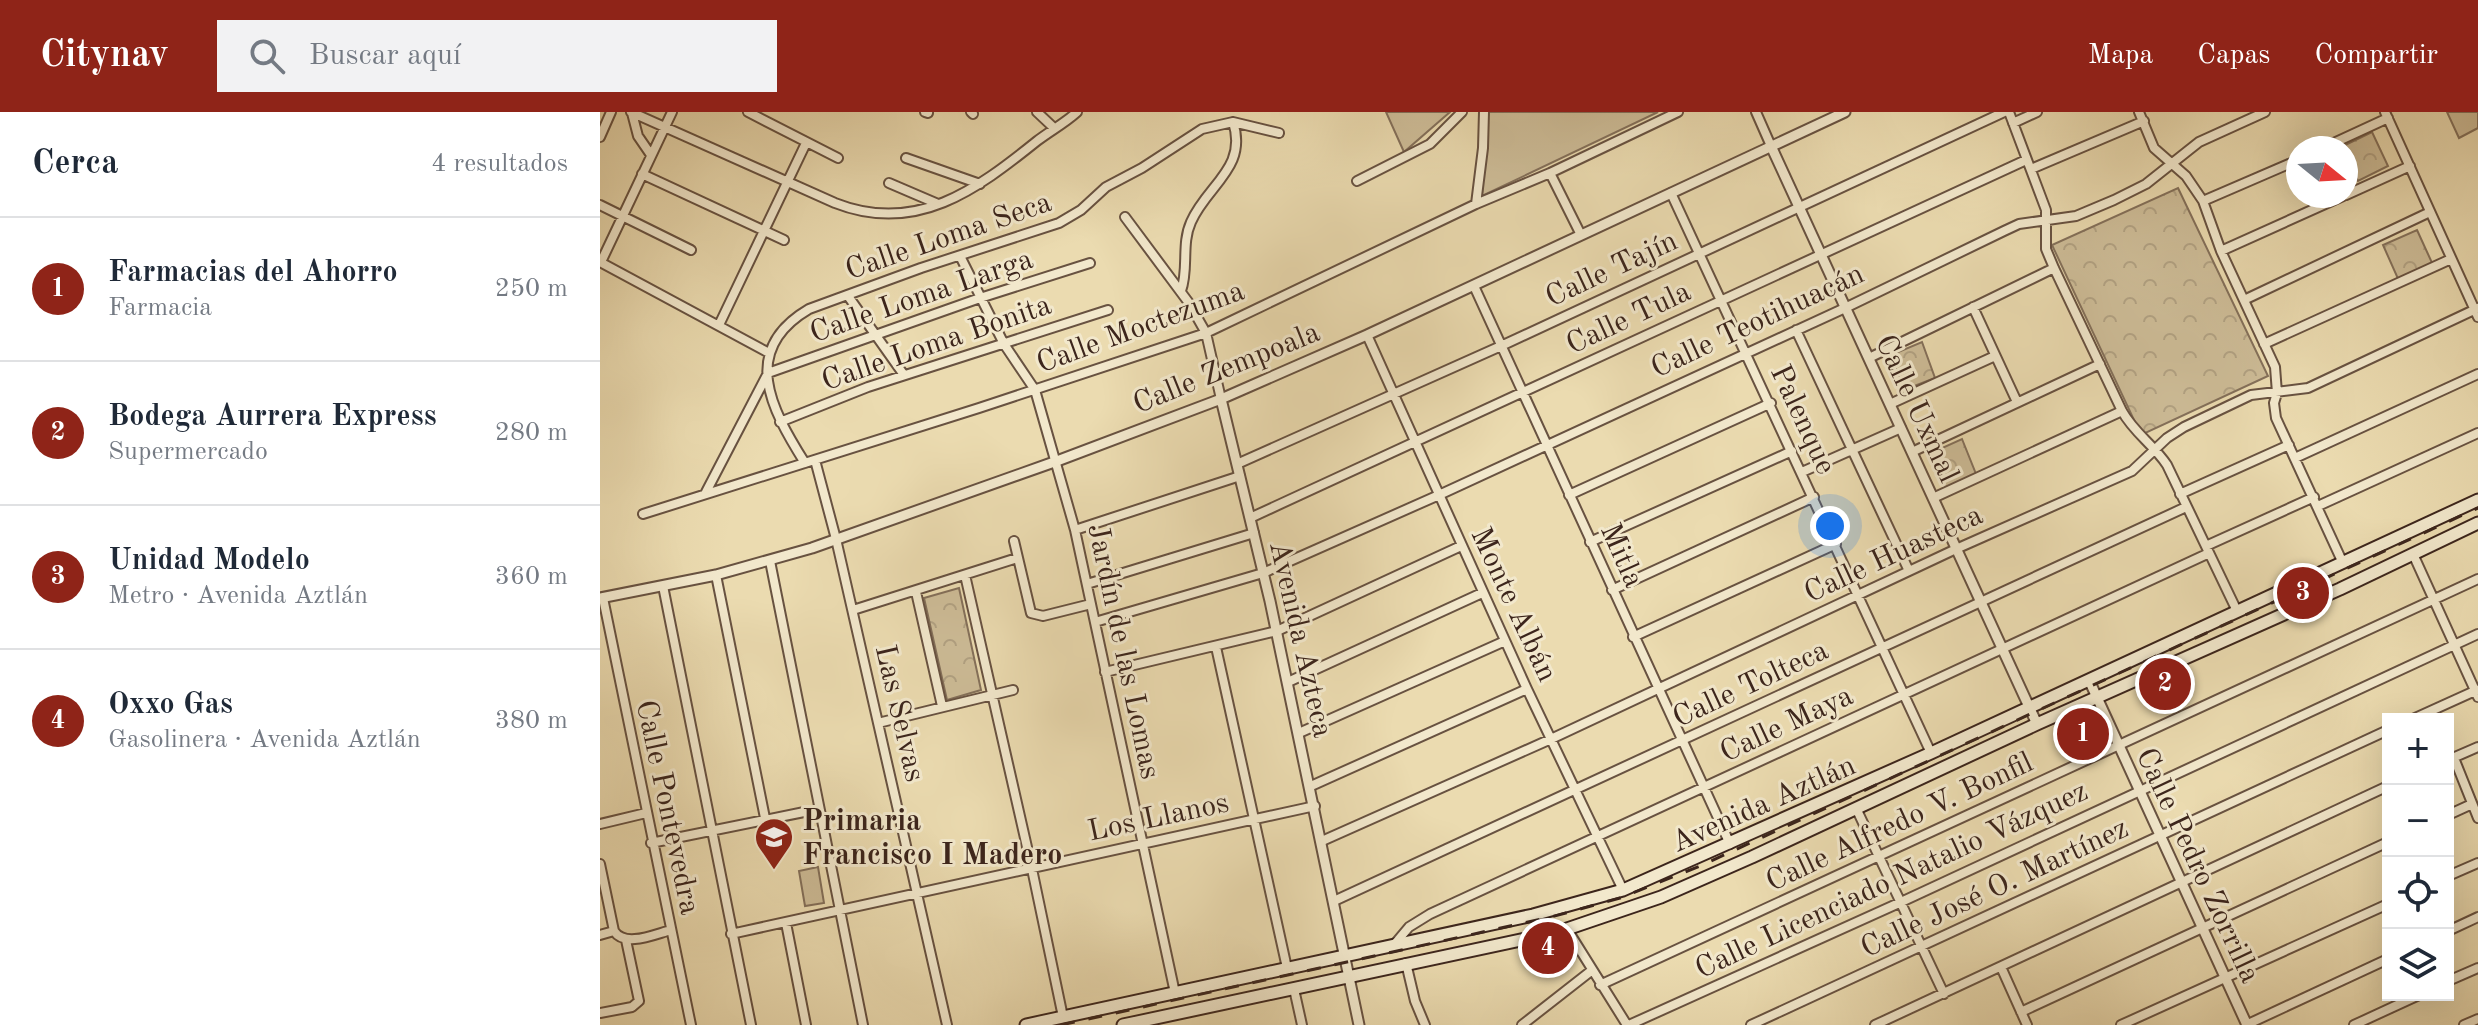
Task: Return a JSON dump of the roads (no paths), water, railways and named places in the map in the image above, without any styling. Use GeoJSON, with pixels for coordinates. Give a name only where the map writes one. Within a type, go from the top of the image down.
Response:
{"type":"FeatureCollection","features":[{"type":"Feature","properties":{"kind":"main road","name":"Avenida Aztlán"},"geometry":{"type":"LineString","coordinates":[[1026,1025],[1393,946],[1573,905],[1623,890],[1931,753],[2478,500]]}},
{"type":"Feature","properties":{"kind":"main road","name":"Avenida Aztlán"},"geometry":{"type":"LineString","coordinates":[[1123,1025],[1180,1019],[1294,989],[1567,929],[1661,897],[2096,697],[2340,589],[2478,523]]}},
{"type":"Feature","properties":{"kind":"street"},"geometry":{"type":"LineString","coordinates":[[600,133],[611,112]]}},
{"type":"Feature","properties":{"kind":"street"},"geometry":{"type":"LineString","coordinates":[[632,112],[787,184],[848,209],[872,214],[907,213],[939,205],[980,184],[1077,112]]}},
{"type":"Feature","properties":{"kind":"street"},"geometry":{"type":"LineString","coordinates":[[632,112],[638,136],[651,155]]}},
{"type":"Feature","properties":{"kind":"street"},"geometry":{"type":"LineString","coordinates":[[672,112],[601,262],[769,353],[768,373],[706,492]]}},
{"type":"Feature","properties":{"kind":"street"},"geometry":{"type":"LineString","coordinates":[[748,112],[838,158]]}},
{"type":"Feature","properties":{"kind":"street"},"geometry":{"type":"LineString","coordinates":[[1037,112],[1054,128]]}},
{"type":"Feature","properties":{"kind":"street"},"geometry":{"type":"LineString","coordinates":[[1357,181],[1430,144],[1462,112]]}},
{"type":"Feature","properties":{"kind":"street"},"geometry":{"type":"LineString","coordinates":[[1476,204],[1484,112]]}},
{"type":"Feature","properties":{"kind":"street","name":"Calle Moctezuma"},"geometry":{"type":"LineString","coordinates":[[643,514],[1206,333],[1678,112]]}},
{"type":"Feature","properties":{"kind":"street","name":"Calle Uxmal"},"geometry":{"type":"LineString","coordinates":[[1756,112],[2037,724]]}},
{"type":"Feature","properties":{"kind":"street","name":"Calle Zempoala"},"geometry":{"type":"LineString","coordinates":[[601,598],[770,561],[1057,461],[1221,399],[1474,286],[1845,112]]}},
{"type":"Feature","properties":{"kind":"street"},"geometry":{"type":"LineString","coordinates":[[2007,112],[2042,196],[2048,222],[2046,249],[2054,268],[2131,428],[2167,465],[2237,611]]}},
{"type":"Feature","properties":{"kind":"street","name":"Calle Tajín"},"geometry":{"type":"LineString","coordinates":[[1237,464],[1394,395],[2007,112]]}},
{"type":"Feature","properties":{"kind":"street"},"geometry":{"type":"LineString","coordinates":[[2013,123],[2037,112]]}},
{"type":"Feature","properties":{"kind":"street","name":"Calle Teotihuacán"},"geometry":{"type":"LineString","coordinates":[[1095,622],[1263,573],[1845,308],[2019,224],[2076,216],[2114,200],[2146,184],[2199,142],[2265,112]]}},
{"type":"Feature","properties":{"kind":"street"},"geometry":{"type":"LineString","coordinates":[[2346,136],[2386,115],[2477,312]]}},
{"type":"Feature","properties":{"kind":"street"},"geometry":{"type":"LineString","coordinates":[[2031,169],[2142,116],[2154,148],[2194,185],[2203,201],[2221,251],[2275,367],[2277,393],[2274,410],[2342,561]]}},
{"type":"Feature","properties":{"kind":"street"},"geometry":{"type":"LineString","coordinates":[[1181,291],[1186,275],[1186,241],[1191,220],[1238,149],[1233,122],[1279,133]]}},
{"type":"Feature","properties":{"kind":"street","name":"Calle Loma Seca"},"geometry":{"type":"LineString","coordinates":[[769,353],[775,340],[794,318],[809,309],[1059,223],[1081,210],[1106,187],[1187,138],[1213,125],[1233,122]]}},
{"type":"Feature","properties":{"kind":"street"},"geometry":{"type":"LineString","coordinates":[[719,325],[806,143]]}},
{"type":"Feature","properties":{"kind":"street"},"geometry":{"type":"LineString","coordinates":[[906,158],[980,184]]}},
{"type":"Feature","properties":{"kind":"street","name":"Calle Tula"},"geometry":{"type":"LineString","coordinates":[[1250,518],[2026,160]]}},
{"type":"Feature","properties":{"kind":"street"},"geometry":{"type":"LineString","coordinates":[[2203,201],[2286,165]]}},
{"type":"Feature","properties":{"kind":"street"},"geometry":{"type":"LineString","coordinates":[[2358,189],[2410,166]]}},
{"type":"Feature","properties":{"kind":"street"},"geometry":{"type":"LineString","coordinates":[[1550,173],[1581,235]]}},
{"type":"Feature","properties":{"kind":"street"},"geometry":{"type":"LineString","coordinates":[[642,174],[784,240]]}},
{"type":"Feature","properties":{"kind":"street"},"geometry":{"type":"LineString","coordinates":[[889,183],[939,205]]}},
{"type":"Feature","properties":{"kind":"street","name":"Palenque"},"geometry":{"type":"LineString","coordinates":[[1671,193],[1931,753]]}},
{"type":"Feature","properties":{"kind":"street"},"geometry":{"type":"LineString","coordinates":[[600,205],[691,250]]}},
{"type":"Feature","properties":{"kind":"street"},"geometry":{"type":"LineString","coordinates":[[2221,251],[2316,208]]}},
{"type":"Feature","properties":{"kind":"street"},"geometry":{"type":"LineString","coordinates":[[2244,300],[2430,212]]}},
{"type":"Feature","properties":{"kind":"street","name":"Avenida Azteca"},"geometry":{"type":"LineString","coordinates":[[1125,217],[1181,291],[1206,333],[1277,631],[1359,1025]]}},
{"type":"Feature","properties":{"kind":"street","name":"Jardín de las Lomas"},"geometry":{"type":"LineString","coordinates":[[960,256],[1004,344],[1035,390],[1057,461],[1087,584],[1175,993]]}},
{"type":"Feature","properties":{"kind":"street"},"geometry":{"type":"LineString","coordinates":[[2264,344],[2451,259]]}},
{"type":"Feature","properties":{"kind":"street","name":"Calle Loma Larga"},"geometry":{"type":"LineString","coordinates":[[768,373],[980,298],[1090,263]]}},
{"type":"Feature","properties":{"kind":"street"},"geometry":{"type":"LineString","coordinates":[[1869,358],[2054,268]]}},
{"type":"Feature","properties":{"kind":"street","name":"Mitla"},"geometry":{"type":"LineString","coordinates":[[1474,286],[1730,844]]}},
{"type":"Feature","properties":{"kind":"street"},"geometry":{"type":"LineString","coordinates":[[848,296],[904,375]]}},
{"type":"Feature","properties":{"kind":"street"},"geometry":{"type":"LineString","coordinates":[[1973,307],[2017,402]]}},
{"type":"Feature","properties":{"kind":"street","name":"Calle Loma Bonita"},"geometry":{"type":"LineString","coordinates":[[780,422],[904,375],[1108,310]]}},
{"type":"Feature","properties":{"kind":"street","name":"Calle Huasteca"},"geometry":{"type":"LineString","coordinates":[[1322,841],[2132,471],[2184,427],[2251,395],[2308,388],[2477,312]]}},
{"type":"Feature","properties":{"kind":"street"},"geometry":{"type":"LineString","coordinates":[[1796,330],[1909,571]]}},
{"type":"Feature","properties":{"kind":"street","name":"Monte Albán"},"geometry":{"type":"LineString","coordinates":[[1367,335],[1482,593],[1623,890]]}},
{"type":"Feature","properties":{"kind":"street"},"geometry":{"type":"LineString","coordinates":[[1890,404],[1995,356]]}},
{"type":"Feature","properties":{"kind":"street"},"geometry":{"type":"LineString","coordinates":[[1912,452],[2100,364]]}},
{"type":"Feature","properties":{"kind":"street","name":"Las Selvas"},"geometry":{"type":"LineString","coordinates":[[768,373],[769,393],[780,422],[810,461],[836,539],[947,1025]]}},
{"type":"Feature","properties":{"kind":"street"},"geometry":{"type":"LineString","coordinates":[[2295,458],[2478,374]]}},
{"type":"Feature","properties":{"kind":"street"},"geometry":{"type":"LineString","coordinates":[[1569,495],[1771,403]]}},
{"type":"Feature","properties":{"kind":"street"},"geometry":{"type":"LineString","coordinates":[[1933,498],[2122,411]]}},
{"type":"Feature","properties":{"kind":"street"},"geometry":{"type":"LineString","coordinates":[[1802,472],[1901,428]]}},
{"type":"Feature","properties":{"kind":"street","name":"Calle Maya"},"geometry":{"type":"LineString","coordinates":[[1393,946],[1409,927],[1430,914],[1703,789],[2206,550],[2478,433]]}},
{"type":"Feature","properties":{"kind":"street"},"geometry":{"type":"LineString","coordinates":[[2180,494],[2289,445]]}},
{"type":"Feature","properties":{"kind":"street"},"geometry":{"type":"LineString","coordinates":[[1590,542],[1792,451]]}},
{"type":"Feature","properties":{"kind":"street"},"geometry":{"type":"LineString","coordinates":[[1075,530],[1240,476]]}},
{"type":"Feature","properties":{"kind":"street"},"geometry":{"type":"LineString","coordinates":[[1612,590],[1814,497]]}},
{"type":"Feature","properties":{"kind":"street","name":"Calle Tolteca"},"geometry":{"type":"LineString","coordinates":[[1334,901],[2186,507]]}},
{"type":"Feature","properties":{"kind":"street"},"geometry":{"type":"LineString","coordinates":[[1087,584],[1254,533]]}},
{"type":"Feature","properties":{"kind":"street"},"geometry":{"type":"LineString","coordinates":[[1014,541],[1029,611],[1043,616],[1091,604]]}},
{"type":"Feature","properties":{"kind":"street"},"geometry":{"type":"LineString","coordinates":[[1633,637],[1836,544]]}},
{"type":"Feature","properties":{"kind":"street"},"geometry":{"type":"LineString","coordinates":[[1105,672],[1277,631],[1461,546]]}},
{"type":"Feature","properties":{"kind":"street"},"geometry":{"type":"LineString","coordinates":[[2413,554],[2477,692],[2427,713]]}},
{"type":"Feature","properties":{"kind":"street"},"geometry":{"type":"LineString","coordinates":[[853,610],[1017,558]]}},
{"type":"Feature","properties":{"kind":"street"},"geometry":{"type":"LineString","coordinates":[[770,561],[863,1025]]}},
{"type":"Feature","properties":{"kind":"street"},"geometry":{"type":"LineString","coordinates":[[716,575],[765,818]]}},
{"type":"Feature","properties":{"kind":"street"},"geometry":{"type":"LineString","coordinates":[[965,575],[1063,1017]]}},
{"type":"Feature","properties":{"kind":"street","name":"Calle Alfredo V. Bonfil"},"geometry":{"type":"LineString","coordinates":[[1600,985],[2478,579]]}},
{"type":"Feature","properties":{"kind":"street"},"geometry":{"type":"LineString","coordinates":[[663,586],[751,1025]]}},
{"type":"Feature","properties":{"kind":"street"},"geometry":{"type":"LineString","coordinates":[[916,592],[942,706]]}},
{"type":"Feature","properties":{"kind":"street"},"geometry":{"type":"LineString","coordinates":[[1288,682],[1482,593]]}},
{"type":"Feature","properties":{"kind":"street","name":"Calle Pontevedra"},"geometry":{"type":"LineString","coordinates":[[601,598],[691,1025]]}},
{"type":"Feature","properties":{"kind":"street","name":"Calle Licenciado Natalio Vázquez"},"geometry":{"type":"LineString","coordinates":[[1628,1025],[1899,903],[2478,634]]}},
{"type":"Feature","properties":{"kind":"street"},"geometry":{"type":"LineString","coordinates":[[1299,733],[1505,641]]}},
{"type":"Feature","properties":{"kind":"street"},"geometry":{"type":"LineString","coordinates":[[600,645],[610,643]]}},
{"type":"Feature","properties":{"kind":"street"},"geometry":{"type":"LineString","coordinates":[[1216,647],[1287,968]]}},
{"type":"Feature","properties":{"kind":"street","name":"Calle Pedro Zorrilla"},"geometry":{"type":"LineString","coordinates":[[2089,680],[2246,1025]]}},
{"type":"Feature","properties":{"kind":"street"},"geometry":{"type":"LineString","coordinates":[[1311,786],[1527,689]]}},
{"type":"Feature","properties":{"kind":"street"},"geometry":{"type":"LineString","coordinates":[[878,723],[1013,690]]}},
{"type":"Feature","properties":{"kind":"street","name":"Calle José O. Martínez"},"geometry":{"type":"LineString","coordinates":[[1751,1025],[2382,733]]}},
{"type":"Feature","properties":{"kind":"street"},"geometry":{"type":"LineString","coordinates":[[2454,758],[2478,747]]}},
{"type":"Feature","properties":{"kind":"street"},"geometry":{"type":"LineString","coordinates":[[2454,765],[2478,818]]}},
{"type":"Feature","properties":{"kind":"street"},"geometry":{"type":"LineString","coordinates":[[1875,1025],[1886,1023],[2382,789]]}},
{"type":"Feature","properties":{"kind":"street"},"geometry":{"type":"LineString","coordinates":[[2454,812],[2472,804]]}},
{"type":"Feature","properties":{"kind":"street","name":"Los Llanos"},"geometry":{"type":"LineString","coordinates":[[731,934],[1315,806]]}},
{"type":"Feature","properties":{"kind":"street"},"geometry":{"type":"LineString","coordinates":[[1856,808],[1944,994]]}},
{"type":"Feature","properties":{"kind":"street"},"geometry":{"type":"LineString","coordinates":[[651,843],[819,809]]}},
{"type":"Feature","properties":{"kind":"street"},"geometry":{"type":"LineString","coordinates":[[600,824],[646,813]]}},
{"type":"Feature","properties":{"kind":"street"},"geometry":{"type":"LineString","coordinates":[[2021,1012],[2382,845]]}},
{"type":"Feature","properties":{"kind":"street"},"geometry":{"type":"LineString","coordinates":[[2454,873],[2478,863]]}},
{"type":"Feature","properties":{"kind":"street"},"geometry":{"type":"LineString","coordinates":[[600,864],[614,931],[618,937],[626,940],[671,930]]}},
{"type":"Feature","properties":{"kind":"street"},"geometry":{"type":"LineString","coordinates":[[2121,1025],[2382,907]]}},
{"type":"Feature","properties":{"kind":"street"},"geometry":{"type":"LineString","coordinates":[[2452,929],[2478,917]]}},
{"type":"Feature","properties":{"kind":"street"},"geometry":{"type":"LineString","coordinates":[[786,923],[806,1025]]}},
{"type":"Feature","properties":{"kind":"street"},"geometry":{"type":"LineString","coordinates":[[1567,929],[1628,1025]]}},
{"type":"Feature","properties":{"kind":"street"},"geometry":{"type":"LineString","coordinates":[[600,935],[614,931]]}},
{"type":"Feature","properties":{"kind":"street"},"geometry":{"type":"LineString","coordinates":[[600,1013],[638,1003],[626,940]]}},
{"type":"Feature","properties":{"kind":"street"},"geometry":{"type":"LineString","coordinates":[[2246,1025],[2382,962]]}},
{"type":"Feature","properties":{"kind":"street"},"geometry":{"type":"LineString","coordinates":[[1406,963],[1415,1001],[1425,1025]]}},
{"type":"Feature","properties":{"kind":"street"},"geometry":{"type":"LineString","coordinates":[[2001,967],[2027,1025]]}},
{"type":"Feature","properties":{"kind":"street"},"geometry":{"type":"LineString","coordinates":[[2454,978],[2478,968]]}},
{"type":"Feature","properties":{"kind":"street"},"geometry":{"type":"LineString","coordinates":[[1522,1025],[1591,971]]}},
{"type":"Feature","properties":{"kind":"street"},"geometry":{"type":"LineString","coordinates":[[1294,989],[1302,1025]]}},
{"type":"Feature","properties":{"kind":"street"},"geometry":{"type":"LineString","coordinates":[[2354,1025],[2406,1001]]}},
{"type":"Feature","properties":{"kind":"street"},"geometry":{"type":"LineString","coordinates":[[1535,1014],[1542,1025]]}},
{"type":"Feature","properties":{"kind":"street"},"geometry":{"type":"LineString","coordinates":[[2464,1025],[2478,1019]]}},
{"type":"Feature","properties":{"kind":"railway"},"geometry":{"type":"LineString","coordinates":[[1061,1025],[1551,917],[1620,898],[1700,866],[2478,508]]}},
{"type":"Feature","properties":{"kind":"place","name":"Unidad Modelo"},"geometry":{"type":"Point","coordinates":[2303,593]}},
{"type":"Feature","properties":{"kind":"place","name":"Bodega Aurrera Express"},"geometry":{"type":"Point","coordinates":[2165,684]}},
{"type":"Feature","properties":{"kind":"place","name":"Farmacias del Ahorro"},"geometry":{"type":"Point","coordinates":[2083,734]}},
{"type":"Feature","properties":{"kind":"place","name":"Primaria Francisco I Madero"},"geometry":{"type":"Point","coordinates":[774,871]}},
{"type":"Feature","properties":{"kind":"place","name":"Oxxo Gas"},"geometry":{"type":"Point","coordinates":[1548,948]}}]}
